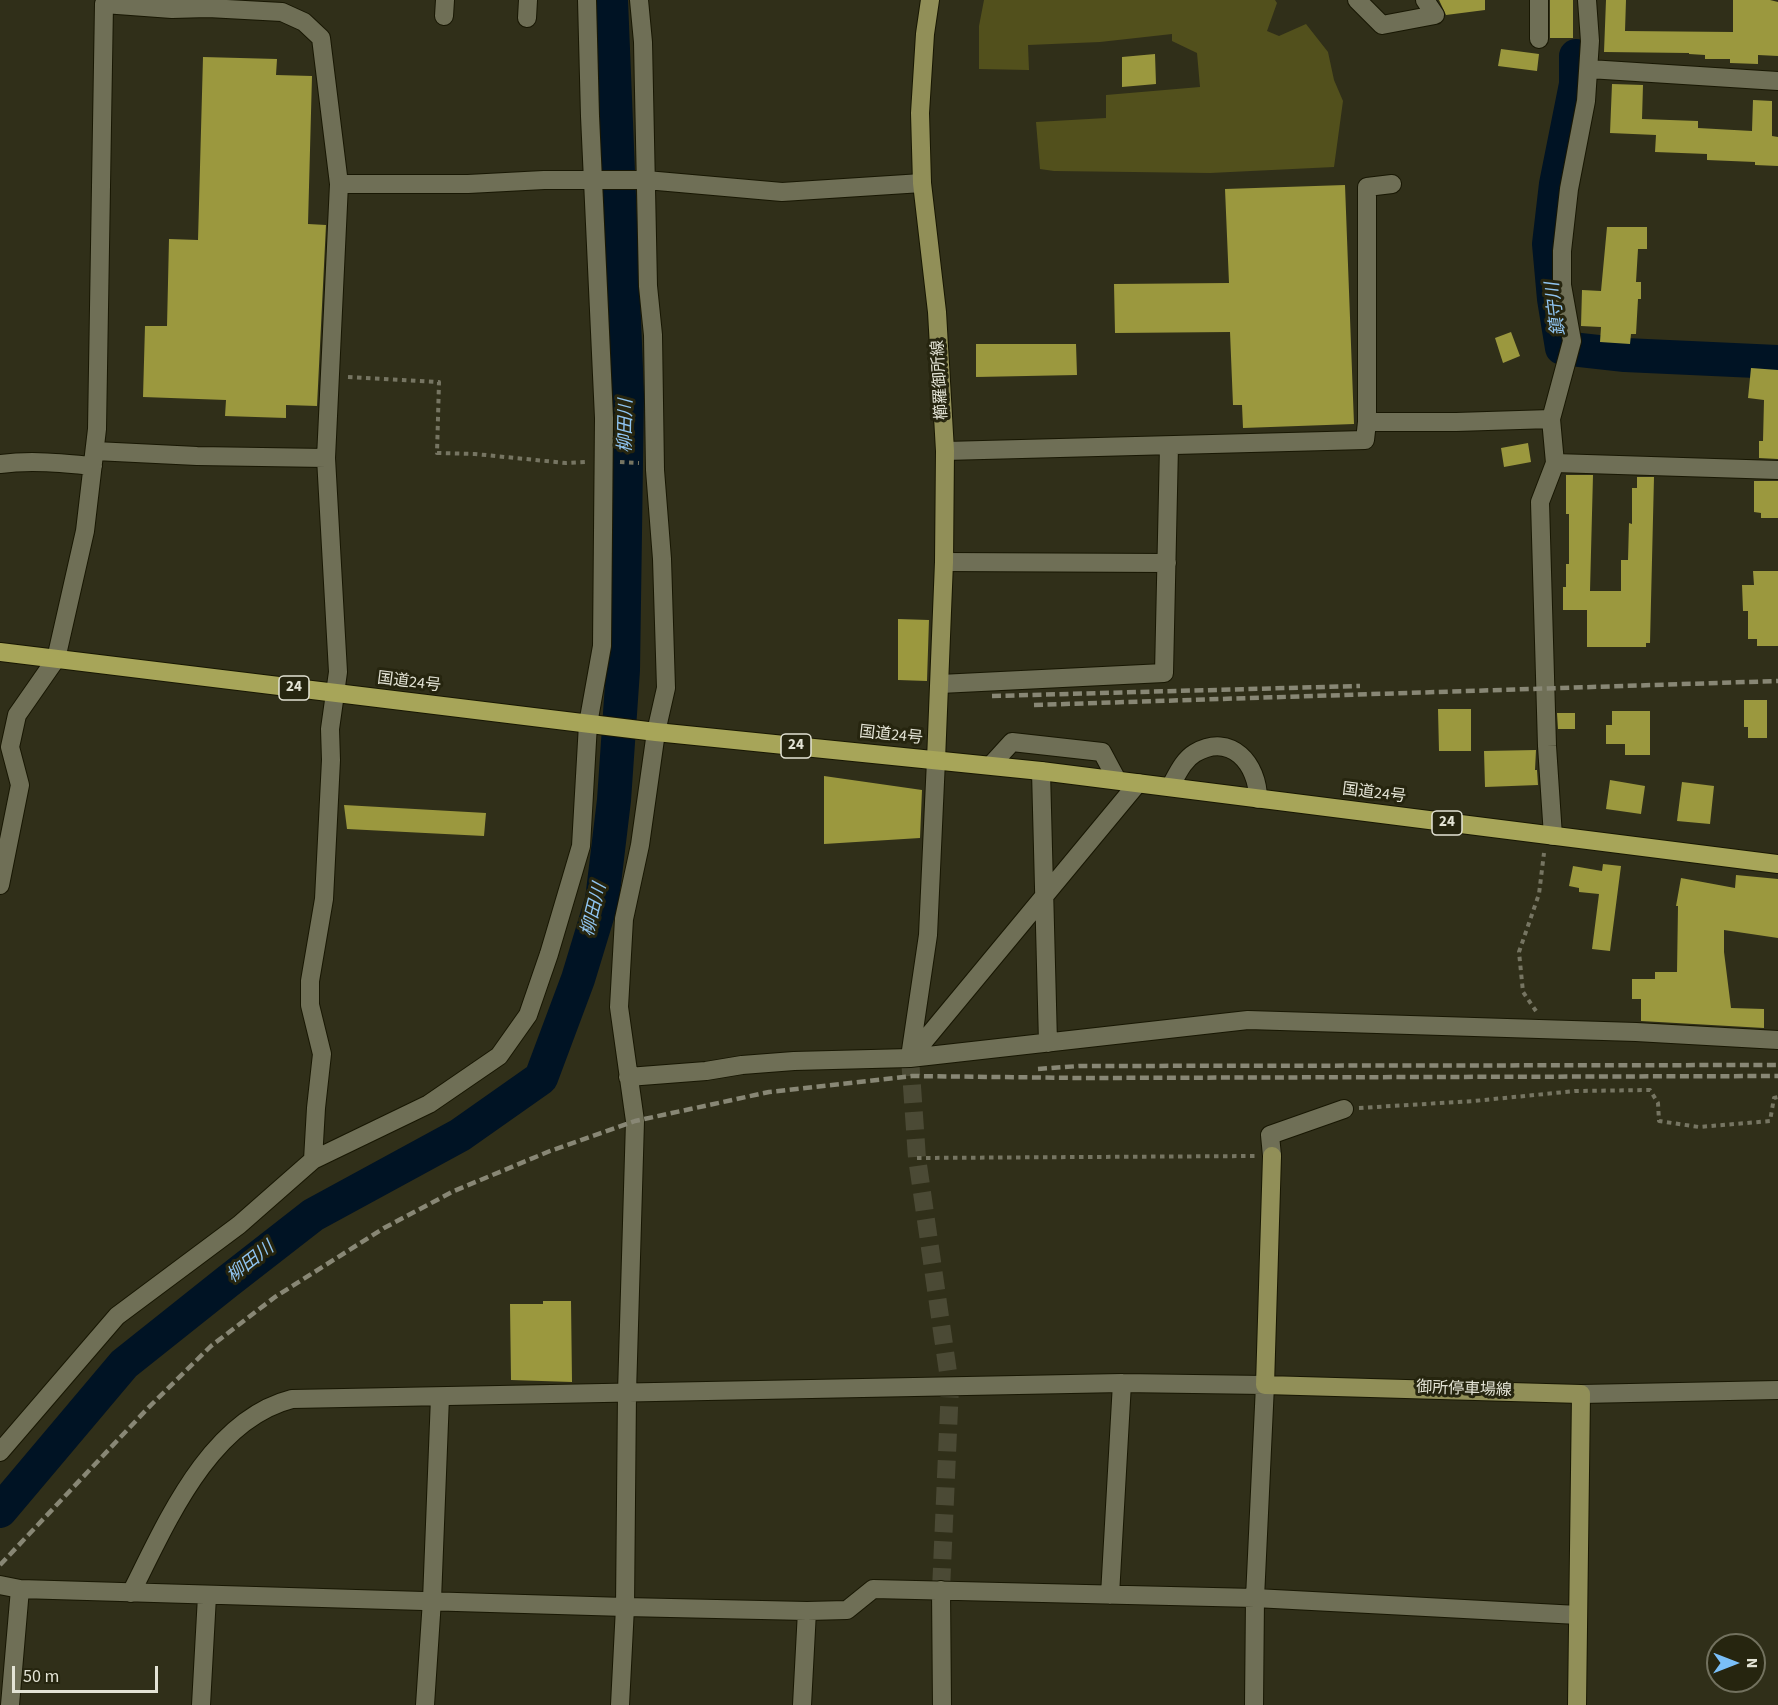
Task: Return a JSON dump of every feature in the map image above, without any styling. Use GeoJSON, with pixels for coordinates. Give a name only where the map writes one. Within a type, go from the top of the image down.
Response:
{"type":"FeatureCollection","features":[{"type":"Feature","properties":{"kind":"highway","name":"国道24号"},"geometry":{"type":"LineString","coordinates":[[0,652],[595,725],[1117,780],[1778,864]]}},
{"type":"Feature","properties":{"kind":"main road","name":"櫛羅御所線"},"geometry":{"type":"LineString","coordinates":[[930,0],[925,34],[920,113],[922,183],[937,312],[945,451],[944,561],[936,760]]}},
{"type":"Feature","properties":{"kind":"main road"},"geometry":{"type":"LineString","coordinates":[[1265,1385],[1272,1156]]}},
{"type":"Feature","properties":{"kind":"main road","name":"御所停車場線"},"geometry":{"type":"LineString","coordinates":[[1265,1385],[1581,1394]]}},
{"type":"Feature","properties":{"kind":"main road"},"geometry":{"type":"LineString","coordinates":[[1576,1705],[1581,1394]]}},
{"type":"Feature","properties":{"kind":"street"},"geometry":{"type":"LineString","coordinates":[[0,1452],[117,1316],[239,1225],[313,1160],[429,1104],[499,1056],[528,1015],[581,846],[602,646],[604,418],[587,0]]}},
{"type":"Feature","properties":{"kind":"street"},"geometry":{"type":"LineString","coordinates":[[620,1705],[625,1607],[627,1393],[635,1121],[619,1007],[624,919],[640,845],[648,731],[666,688],[662,559],[655,464],[653,335],[648,286],[643,42],[639,0]]}},
{"type":"Feature","properties":{"kind":"street"},"geometry":{"type":"LineString","coordinates":[[1357,0],[1382,24],[1436,15],[1425,0]]}},
{"type":"Feature","properties":{"kind":"street"},"geometry":{"type":"LineString","coordinates":[[1539,0],[1539,39]]}},
{"type":"Feature","properties":{"kind":"street"},"geometry":{"type":"LineString","coordinates":[[1553,836],[1547,746],[1540,502],[1555,463],[1551,418],[1572,341],[1562,285],[1562,251],[1569,189],[1586,101],[1590,41],[1587,0]]}},
{"type":"Feature","properties":{"kind":"street"},"geometry":{"type":"LineString","coordinates":[[0,885],[21,785],[10,747],[17,715],[56,659],[85,531],[94,459],[97,429],[104,4],[172,9],[208,8],[282,12],[304,22],[321,38],[339,184],[326,458],[338,672],[330,729],[331,760],[324,899],[310,981],[310,1005],[322,1054],[313,1160]]}},
{"type":"Feature","properties":{"kind":"street"},"geometry":{"type":"LineString","coordinates":[[1589,69],[1778,81]]}},
{"type":"Feature","properties":{"kind":"street"},"geometry":{"type":"LineString","coordinates":[[339,184],[646,180],[782,192],[922,183]]}},
{"type":"Feature","properties":{"kind":"street"},"geometry":{"type":"LineString","coordinates":[[945,451],[1365,440],[1367,422],[1367,187],[1392,184]]}},
{"type":"Feature","properties":{"kind":"street"},"geometry":{"type":"LineString","coordinates":[[1367,422],[1455,422],[1551,418]]}},
{"type":"Feature","properties":{"kind":"street"},"geometry":{"type":"LineString","coordinates":[[940,684],[1164,673],[1169,446]]}},
{"type":"Feature","properties":{"kind":"street"},"geometry":{"type":"LineString","coordinates":[[0,464],[94,459],[326,458]]}},
{"type":"Feature","properties":{"kind":"street"},"geometry":{"type":"LineString","coordinates":[[1555,463],[1778,470]]}},
{"type":"Feature","properties":{"kind":"street"},"geometry":{"type":"LineString","coordinates":[[944,561],[1167,562]]}},
{"type":"Feature","properties":{"kind":"street"},"geometry":{"type":"LineString","coordinates":[[991,765],[1012,742],[1102,752],[1117,780]]}},
{"type":"Feature","properties":{"kind":"street"},"geometry":{"type":"LineString","coordinates":[[1170,787],[1182,767],[1194,754],[1223,746],[1244,757],[1256,779],[1258,799]]}},
{"type":"Feature","properties":{"kind":"street"},"geometry":{"type":"LineString","coordinates":[[910,1058],[928,936],[936,760]]}},
{"type":"Feature","properties":{"kind":"street"},"geometry":{"type":"LineString","coordinates":[[1041,771],[1048,1042]]}},
{"type":"Feature","properties":{"kind":"street"},"geometry":{"type":"LineString","coordinates":[[910,1058],[1138,783]]}},
{"type":"Feature","properties":{"kind":"street"},"geometry":{"type":"LineString","coordinates":[[628,1077],[794,1061],[910,1058],[1248,1020],[1636,1032],[1778,1040]]}},
{"type":"Feature","properties":{"kind":"street"},"geometry":{"type":"LineString","coordinates":[[1272,1156],[1270,1136],[1344,1109]]}},
{"type":"Feature","properties":{"kind":"street"},"geometry":{"type":"LineString","coordinates":[[1110,1594],[1122,1383]]}},
{"type":"Feature","properties":{"kind":"street"},"geometry":{"type":"LineString","coordinates":[[131,1593],[172,1512],[224,1438],[264,1410],[285,1401],[312,1398],[1122,1383],[1265,1385],[1255,1598],[1254,1705]]}},
{"type":"Feature","properties":{"kind":"street"},"geometry":{"type":"LineString","coordinates":[[1581,1394],[1778,1390]]}},
{"type":"Feature","properties":{"kind":"street"},"geometry":{"type":"LineString","coordinates":[[425,1705],[432,1600],[440,1397]]}},
{"type":"Feature","properties":{"kind":"street"},"geometry":{"type":"LineString","coordinates":[[0,1585],[21,1589],[207,1596],[807,1611],[847,1610],[873,1589],[941,1590],[1255,1598],[1578,1616]]}},
{"type":"Feature","properties":{"kind":"street"},"geometry":{"type":"LineString","coordinates":[[10,1705],[21,1589]]}},
{"type":"Feature","properties":{"kind":"street"},"geometry":{"type":"LineString","coordinates":[[941,1590],[942,1705]]}},
{"type":"Feature","properties":{"kind":"street"},"geometry":{"type":"LineString","coordinates":[[201,1705],[207,1596]]}},
{"type":"Feature","properties":{"kind":"street"},"geometry":{"type":"LineString","coordinates":[[802,1705],[807,1611]]}},
{"type":"Feature","properties":{"kind":"path"},"geometry":{"type":"LineString","coordinates":[[330,376],[439,382],[437,453],[475,454],[566,463],[604,461],[655,464]]}},
{"type":"Feature","properties":{"kind":"path"},"geometry":{"type":"LineString","coordinates":[[1551,1030],[1523,993],[1519,952],[1539,894],[1542,855],[1553,836]]}},
{"type":"Feature","properties":{"kind":"path"},"geometry":{"type":"LineString","coordinates":[[1344,1109],[1474,1101],[1575,1091],[1650,1090],[1658,1103],[1659,1121],[1699,1127],[1770,1121],[1774,1098],[1778,1097]]}},
{"type":"Feature","properties":{"kind":"path"},"geometry":{"type":"LineString","coordinates":[[917,1158],[1272,1156]]}},
{"type":"Feature","properties":{"kind":"shaded area"},"geometry":{"type":"Polygon","coordinates":[[[984,0],[1275,0],[1277,3],[1267,31],[1279,36],[1306,24],[1328,52],[1334,80],[1343,101],[1334,167],[1210,173],[1040,169],[1036,122],[1106,118],[1106,95],[1200,87],[1197,53],[1172,41],[1172,34],[1100,42],[1028,45],[1029,70],[979,69],[979,26],[984,0]]]}},
{"type":"Feature","properties":{"kind":"building"},"geometry":{"type":"Polygon","coordinates":[[[1439,0],[1485,0],[1485,10],[1446,15],[1439,0]]]}},
{"type":"Feature","properties":{"kind":"building"},"geometry":{"type":"Polygon","coordinates":[[[1550,0],[1573,0],[1573,38],[1550,38],[1550,0]]]}},
{"type":"Feature","properties":{"kind":"building"},"geometry":{"type":"Polygon","coordinates":[[[1606,0],[1626,0],[1625,31],[1733,32],[1733,0],[1778,2],[1778,56],[1758,55],[1758,64],[1730,63],[1730,59],[1705,59],[1705,55],[1689,53],[1604,52],[1606,0]]]}},
{"type":"Feature","properties":{"kind":"building"},"geometry":{"type":"Polygon","coordinates":[[[1501,49],[1539,54],[1537,71],[1498,66],[1501,49]]]}},
{"type":"Feature","properties":{"kind":"building"},"geometry":{"type":"Polygon","coordinates":[[[1155,54],[1156,84],[1122,87],[1122,57],[1155,54]]]}},
{"type":"Feature","properties":{"kind":"building"},"geometry":{"type":"Polygon","coordinates":[[[203,57],[277,59],[276,75],[312,76],[308,224],[326,225],[317,406],[286,405],[286,418],[225,416],[226,400],[143,397],[145,326],[167,326],[169,239],[198,240],[203,57]]]}},
{"type":"Feature","properties":{"kind":"building"},"geometry":{"type":"Polygon","coordinates":[[[1612,84],[1643,85],[1642,119],[1698,121],[1698,128],[1752,131],[1753,100],[1772,101],[1772,136],[1778,137],[1778,166],[1755,165],[1755,162],[1707,160],[1707,154],[1655,152],[1656,135],[1610,133],[1612,84]]]}},
{"type":"Feature","properties":{"kind":"building"},"geometry":{"type":"Polygon","coordinates":[[[1345,185],[1354,424],[1243,428],[1242,405],[1233,405],[1230,332],[1115,333],[1114,284],[1229,283],[1225,189],[1345,185]]]}},
{"type":"Feature","properties":{"kind":"building"},"geometry":{"type":"Polygon","coordinates":[[[1607,227],[1647,227],[1647,249],[1638,249],[1636,282],[1641,282],[1641,299],[1638,299],[1636,334],[1631,334],[1630,344],[1600,342],[1601,327],[1581,326],[1582,290],[1601,291],[1607,227]]]}},
{"type":"Feature","properties":{"kind":"building"},"geometry":{"type":"Polygon","coordinates":[[[1511,332],[1520,356],[1503,363],[1495,338],[1511,332]]]}},
{"type":"Feature","properties":{"kind":"building"},"geometry":{"type":"Polygon","coordinates":[[[976,344],[1076,344],[1077,375],[976,377],[976,344]]]}},
{"type":"Feature","properties":{"kind":"building"},"geometry":{"type":"Polygon","coordinates":[[[1751,368],[1778,370],[1778,459],[1759,458],[1759,441],[1763,441],[1764,400],[1748,398],[1751,368]]]}},
{"type":"Feature","properties":{"kind":"building"},"geometry":{"type":"Polygon","coordinates":[[[1528,443],[1531,462],[1504,467],[1501,448],[1528,443]]]}},
{"type":"Feature","properties":{"kind":"building"},"geometry":{"type":"Polygon","coordinates":[[[1566,475],[1593,475],[1590,591],[1621,591],[1621,560],[1628,560],[1629,523],[1632,524],[1632,488],[1637,488],[1637,477],[1654,477],[1650,643],[1646,643],[1646,647],[1587,647],[1587,610],[1563,610],[1566,564],[1569,564],[1566,475]]]}},
{"type":"Feature","properties":{"kind":"building"},"geometry":{"type":"Polygon","coordinates":[[[1754,481],[1778,481],[1778,518],[1761,518],[1761,513],[1754,512],[1754,481]]]}},
{"type":"Feature","properties":{"kind":"building"},"geometry":{"type":"Polygon","coordinates":[[[1753,571],[1778,571],[1778,646],[1757,646],[1757,639],[1748,639],[1748,611],[1743,611],[1742,585],[1754,585],[1753,571]]]}},
{"type":"Feature","properties":{"kind":"building"},"geometry":{"type":"Polygon","coordinates":[[[898,619],[929,620],[927,681],[898,680],[898,619]]]}},
{"type":"Feature","properties":{"kind":"building"},"geometry":{"type":"Polygon","coordinates":[[[1744,700],[1767,700],[1767,738],[1748,738],[1748,727],[1744,727],[1744,700]]]}},
{"type":"Feature","properties":{"kind":"building"},"geometry":{"type":"Polygon","coordinates":[[[1438,709],[1471,709],[1471,751],[1439,751],[1438,709]]]}},
{"type":"Feature","properties":{"kind":"building"},"geometry":{"type":"Polygon","coordinates":[[[1612,711],[1650,711],[1650,755],[1625,755],[1625,744],[1606,744],[1606,725],[1612,725],[1612,711]]]}},
{"type":"Feature","properties":{"kind":"building"},"geometry":{"type":"Polygon","coordinates":[[[1557,713],[1575,713],[1575,729],[1558,729],[1557,713]]]}},
{"type":"Feature","properties":{"kind":"building"},"geometry":{"type":"Polygon","coordinates":[[[1536,750],[1535,770],[1537,770],[1538,785],[1485,787],[1484,751],[1536,750]]]}},
{"type":"Feature","properties":{"kind":"building"},"geometry":{"type":"Polygon","coordinates":[[[824,776],[922,790],[920,838],[824,844],[824,776]]]}},
{"type":"Feature","properties":{"kind":"building"},"geometry":{"type":"Polygon","coordinates":[[[1610,780],[1645,786],[1641,814],[1606,809],[1610,780]]]}},
{"type":"Feature","properties":{"kind":"building"},"geometry":{"type":"Polygon","coordinates":[[[1682,782],[1714,786],[1710,824],[1677,821],[1682,782]]]}},
{"type":"Feature","properties":{"kind":"building"},"geometry":{"type":"Polygon","coordinates":[[[344,805],[486,813],[484,836],[347,829],[344,805]]]}},
{"type":"Feature","properties":{"kind":"building"},"geometry":{"type":"Polygon","coordinates":[[[1603,864],[1621,866],[1610,951],[1592,949],[1599,894],[1579,892],[1579,888],[1569,886],[1573,866],[1602,871],[1603,864]]]}},
{"type":"Feature","properties":{"kind":"building"},"geometry":{"type":"Polygon","coordinates":[[[1736,875],[1778,879],[1778,938],[1724,930],[1724,952],[1731,1008],[1764,1009],[1764,1028],[1641,1021],[1641,999],[1632,999],[1632,979],[1655,979],[1655,972],[1677,972],[1678,906],[1676,906],[1681,878],[1735,888],[1736,875]]]}},
{"type":"Feature","properties":{"kind":"building"},"geometry":{"type":"Polygon","coordinates":[[[543,1301],[571,1301],[572,1382],[511,1380],[510,1304],[543,1304],[543,1301]]]}},
{"type":"Feature","properties":{"kind":"waterway","name":"柳田川"},"geometry":{"type":"LineString","coordinates":[[0,1511],[124,1364],[313,1215],[460,1135],[541,1078],[578,979],[602,900],[614,800],[623,670],[627,394],[611,0]]}},
{"type":"Feature","properties":{"kind":"waterway","name":"鎮守川"},"geometry":{"type":"LineString","coordinates":[[1576,56],[1576,84],[1556,184],[1549,244],[1554,299],[1562,348],[1625,355],[1778,362]]}},
{"type":"Feature","properties":{"kind":"tunnel"},"geometry":{"type":"LineString","coordinates":[[910,1058],[917,1158],[950,1386],[941,1590]]}},
{"type":"Feature","properties":{"kind":"railway"},"geometry":{"type":"LineString","coordinates":[[1034,705],[1778,681]]}},
{"type":"Feature","properties":{"kind":"railway"},"geometry":{"type":"LineString","coordinates":[[992,696],[1360,686]]}},
{"type":"Feature","properties":{"kind":"railway"},"geometry":{"type":"LineString","coordinates":[[1038,1069],[1079,1066],[1778,1065]]}},
{"type":"Feature","properties":{"kind":"railway"},"geometry":{"type":"LineString","coordinates":[[0,1565],[148,1408],[211,1346],[275,1297],[384,1228],[454,1191],[550,1151],[635,1121],[769,1092],[912,1076],[1080,1078],[1778,1076]]}}]}
